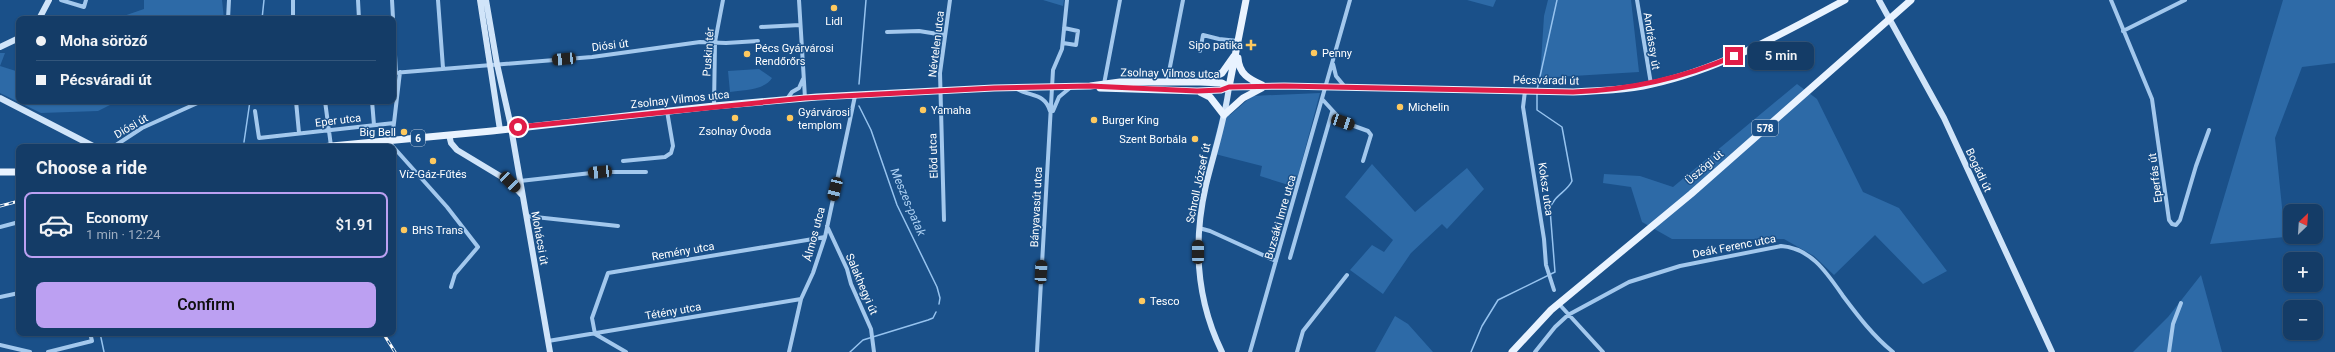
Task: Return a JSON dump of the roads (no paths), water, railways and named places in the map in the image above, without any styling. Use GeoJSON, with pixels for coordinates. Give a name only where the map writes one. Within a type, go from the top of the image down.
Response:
{"type":"FeatureCollection","features":[{"type":"Feature","properties":{"kind":"main road"},"geometry":{"type":"LineString","coordinates":[[41,16],[49,0]]}},
{"type":"Feature","properties":{"kind":"main road"},"geometry":{"type":"LineString","coordinates":[[480,0],[494,64]]}},
{"type":"Feature","properties":{"kind":"main road"},"geometry":{"type":"LineString","coordinates":[[486,0],[500,130]]}},
{"type":"Feature","properties":{"kind":"main road"},"geometry":{"type":"LineString","coordinates":[[1229,87],[1246,0]]}},
{"type":"Feature","properties":{"kind":"main road","name":"Pécsváradi út"},"geometry":{"type":"LineString","coordinates":[[1229,87],[1327,86],[1525,91],[1612,90],[1651,84],[1684,76],[1723,61],[1770,40],[1845,0]]}},
{"type":"Feature","properties":{"kind":"main road","name":"Bogádi út"},"geometry":{"type":"LineString","coordinates":[[1879,0],[1944,118],[2052,352]]}},
{"type":"Feature","properties":{"kind":"main road","name":"Üszögi út"},"geometry":{"type":"LineString","coordinates":[[1512,352],[1558,304],[1691,194],[1911,0]]}},
{"type":"Feature","properties":{"kind":"main road"},"geometry":{"type":"LineString","coordinates":[[0,46],[16,39]]}},
{"type":"Feature","properties":{"kind":"main road"},"geometry":{"type":"LineString","coordinates":[[1200,82],[1214,79],[1222,74],[1237,50]]}},
{"type":"Feature","properties":{"kind":"main road"},"geometry":{"type":"LineString","coordinates":[[1237,50],[1241,71],[1250,80],[1266,86]]}},
{"type":"Feature","properties":{"kind":"main road","name":"Mohácsi út"},"geometry":{"type":"LineString","coordinates":[[494,64],[511,128],[550,352]]}},
{"type":"Feature","properties":{"kind":"main road","name":"Zsolnay Vilmos utca"},"geometry":{"type":"LineString","coordinates":[[354,144],[787,99],[1015,87],[1072,87],[1104,84],[1167,82],[1222,83],[1229,87]]}},
{"type":"Feature","properties":{"kind":"main road","name":"Zsolnay Vilmos utca"},"geometry":{"type":"LineString","coordinates":[[1090,86],[1197,91],[1221,90],[1229,87]]}},
{"type":"Feature","properties":{"kind":"main road"},"geometry":{"type":"LineString","coordinates":[[1197,91],[1210,97],[1224,115],[1243,98],[1266,86]]}},
{"type":"Feature","properties":{"kind":"main road","name":"Schroll József út"},"geometry":{"type":"LineString","coordinates":[[1222,352],[1208,318],[1202,293],[1198,258],[1199,228],[1206,185],[1224,115],[1229,87]]}},
{"type":"Feature","properties":{"kind":"main road"},"geometry":{"type":"LineString","coordinates":[[0,98],[89,144]]}},
{"type":"Feature","properties":{"kind":"main road"},"geometry":{"type":"LineString","coordinates":[[449,135],[451,143],[457,150],[504,178],[518,189],[522,196]]}},
{"type":"Feature","properties":{"kind":"main road"},"geometry":{"type":"LineString","coordinates":[[0,172],[16,172]]}},
{"type":"Feature","properties":{"kind":"main road"},"geometry":{"type":"LineString","coordinates":[[504,178],[513,178],[519,173]]}},
{"type":"Feature","properties":{"kind":"street"},"geometry":{"type":"LineString","coordinates":[[60,0],[84,7],[86,0]]}},
{"type":"Feature","properties":{"kind":"street"},"geometry":{"type":"LineString","coordinates":[[228,16],[229,0]]}},
{"type":"Feature","properties":{"kind":"street"},"geometry":{"type":"LineString","coordinates":[[293,0],[293,16]]}},
{"type":"Feature","properties":{"kind":"street"},"geometry":{"type":"LineString","coordinates":[[358,0],[359,16]]}},
{"type":"Feature","properties":{"kind":"street"},"geometry":{"type":"LineString","coordinates":[[392,0],[393,16]]}},
{"type":"Feature","properties":{"kind":"street"},"geometry":{"type":"LineString","coordinates":[[438,0],[443,68]]}},
{"type":"Feature","properties":{"kind":"street","name":"Puskin tér"},"geometry":{"type":"LineString","coordinates":[[714,106],[716,42],[723,0]]}},
{"type":"Feature","properties":{"kind":"street"},"geometry":{"type":"LineString","coordinates":[[799,0],[805,98]]}},
{"type":"Feature","properties":{"kind":"street","name":"Névtelen utca"},"geometry":{"type":"LineString","coordinates":[[940,91],[940,73],[944,35],[950,0]]}},
{"type":"Feature","properties":{"kind":"street","name":"Bányavasút utca"},"geometry":{"type":"LineString","coordinates":[[1037,352],[1053,70],[1062,44],[1067,0]]}},
{"type":"Feature","properties":{"kind":"street"},"geometry":{"type":"LineString","coordinates":[[1104,84],[1120,0]]}},
{"type":"Feature","properties":{"kind":"street"},"geometry":{"type":"LineString","coordinates":[[1167,82],[1183,0]]}},
{"type":"Feature","properties":{"kind":"street","name":"Buzsáki Imre utca"},"geometry":{"type":"LineString","coordinates":[[1250,352],[1327,86],[1350,0]]}},
{"type":"Feature","properties":{"kind":"street","name":"Andrássy út"},"geometry":{"type":"LineString","coordinates":[[1637,0],[1651,84]]}},
{"type":"Feature","properties":{"kind":"street","name":"Eperfás út"},"geometry":{"type":"LineString","coordinates":[[2111,0],[2152,99],[2169,220],[2172,224],[2176,225],[2180,220],[2196,166],[2210,130]]}},
{"type":"Feature","properties":{"kind":"street"},"geometry":{"type":"LineString","coordinates":[[2123,31],[2185,0]]}},
{"type":"Feature","properties":{"kind":"street"},"geometry":{"type":"LineString","coordinates":[[761,28],[800,25]]}},
{"type":"Feature","properties":{"kind":"street"},"geometry":{"type":"LineString","coordinates":[[1062,44],[1076,45],[1078,31],[1064,28]]}},
{"type":"Feature","properties":{"kind":"street"},"geometry":{"type":"LineString","coordinates":[[888,32],[918,31],[944,35]]}},
{"type":"Feature","properties":{"kind":"street"},"geometry":{"type":"LineString","coordinates":[[1200,51],[1203,34],[1219,39],[1238,41]]}},
{"type":"Feature","properties":{"kind":"street","name":"Diósi út"},"geometry":{"type":"LineString","coordinates":[[396,72],[592,57],[716,42],[726,44],[758,41]]}},
{"type":"Feature","properties":{"kind":"street"},"geometry":{"type":"LineString","coordinates":[[1333,64],[1336,76],[1345,87]]}},
{"type":"Feature","properties":{"kind":"street"},"geometry":{"type":"LineString","coordinates":[[787,99],[792,92],[799,88],[804,75]]}},
{"type":"Feature","properties":{"kind":"street"},"geometry":{"type":"LineString","coordinates":[[1015,87],[1027,95],[1043,98],[1046,101],[1051,117]]}},
{"type":"Feature","properties":{"kind":"street"},"geometry":{"type":"LineString","coordinates":[[1051,117],[1059,97],[1072,87]]}},
{"type":"Feature","properties":{"kind":"street","name":"Előd utca"},"geometry":{"type":"LineString","coordinates":[[940,91],[944,220]]}},
{"type":"Feature","properties":{"kind":"street","name":"Koksz utca"},"geometry":{"type":"LineString","coordinates":[[1525,91],[1524,107],[1543,232],[1546,265],[1554,290]]}},
{"type":"Feature","properties":{"kind":"street","name":"Álmos utca"},"geometry":{"type":"LineString","coordinates":[[789,352],[801,299],[813,273],[825,237],[855,96]]}},
{"type":"Feature","properties":{"kind":"street"},"geometry":{"type":"LineString","coordinates":[[1323,100],[1332,112],[1343,122],[1368,131],[1371,135],[1363,161]]}},
{"type":"Feature","properties":{"kind":"street","name":"Diósi út"},"geometry":{"type":"LineString","coordinates":[[118,144],[142,128],[195,104]]}},
{"type":"Feature","properties":{"kind":"street"},"geometry":{"type":"LineString","coordinates":[[296,104],[299,134]]}},
{"type":"Feature","properties":{"kind":"street"},"geometry":{"type":"LineString","coordinates":[[325,104],[331,144]]}},
{"type":"Feature","properties":{"kind":"street"},"geometry":{"type":"LineString","coordinates":[[372,104],[374,125]]}},
{"type":"Feature","properties":{"kind":"street"},"geometry":{"type":"LineString","coordinates":[[392,130],[394,123],[395,104]]}},
{"type":"Feature","properties":{"kind":"street","name":"Eper utca"},"geometry":{"type":"LineString","coordinates":[[255,111],[259,138],[394,123]]}},
{"type":"Feature","properties":{"kind":"street"},"geometry":{"type":"LineString","coordinates":[[623,161],[665,157],[671,153],[672,146],[667,111]]}},
{"type":"Feature","properties":{"kind":"street"},"geometry":{"type":"LineString","coordinates":[[1290,258],[1332,112]]}},
{"type":"Feature","properties":{"kind":"street"},"geometry":{"type":"LineString","coordinates":[[388,141],[391,144]]}},
{"type":"Feature","properties":{"kind":"street"},"geometry":{"type":"LineString","coordinates":[[396,150],[447,207],[478,248],[455,274],[451,287]]}},
{"type":"Feature","properties":{"kind":"street"},"geometry":{"type":"LineString","coordinates":[[520,181],[600,172],[646,172]]}},
{"type":"Feature","properties":{"kind":"street"},"geometry":{"type":"LineString","coordinates":[[526,216],[618,226]]}},
{"type":"Feature","properties":{"kind":"street"},"geometry":{"type":"LineString","coordinates":[[0,227],[16,223]]}},
{"type":"Feature","properties":{"kind":"street","name":"Salakhegyi út"},"geometry":{"type":"LineString","coordinates":[[827,225],[847,269],[851,284],[872,332],[874,352]]}},
{"type":"Feature","properties":{"kind":"street"},"geometry":{"type":"LineString","coordinates":[[1199,228],[1210,231],[1276,261]]}},
{"type":"Feature","properties":{"kind":"street","name":"Remény utca"},"geometry":{"type":"LineString","coordinates":[[595,334],[592,318],[608,273],[825,237]]}},
{"type":"Feature","properties":{"kind":"street","name":"Deák Ferenc utca"},"geometry":{"type":"LineString","coordinates":[[1535,352],[1555,327],[1568,315],[1629,282],[1665,270],[1709,259],[1780,246],[1789,246],[1817,261],[1877,340],[1892,352]]}},
{"type":"Feature","properties":{"kind":"street"},"geometry":{"type":"LineString","coordinates":[[1297,352],[1303,331],[1347,275]]}},
{"type":"Feature","properties":{"kind":"street"},"geometry":{"type":"LineString","coordinates":[[0,297],[16,294]]}},
{"type":"Feature","properties":{"kind":"street","name":"Tétény utca"},"geometry":{"type":"LineString","coordinates":[[548,341],[801,299]]}},
{"type":"Feature","properties":{"kind":"street"},"geometry":{"type":"LineString","coordinates":[[2168,352],[2173,324],[2181,303]]}},
{"type":"Feature","properties":{"kind":"street"},"geometry":{"type":"LineString","coordinates":[[1558,304],[1603,352]]}},
{"type":"Feature","properties":{"kind":"street"},"geometry":{"type":"LineString","coordinates":[[595,334],[626,352]]}},
{"type":"Feature","properties":{"kind":"street"},"geometry":{"type":"LineString","coordinates":[[48,352],[92,341],[91,336]]}},
{"type":"Feature","properties":{"kind":"street"},"geometry":{"type":"LineString","coordinates":[[0,345],[16,350],[30,352]]}},
{"type":"Feature","properties":{"kind":"waterway"},"geometry":{"type":"LineString","coordinates":[[262,16],[264,0]]}},
{"type":"Feature","properties":{"kind":"waterway","name":"Meszes-patak"},"geometry":{"type":"LineString","coordinates":[[859,84],[866,0]]}},
{"type":"Feature","properties":{"kind":"waterway"},"geometry":{"type":"LineString","coordinates":[[1537,90],[1557,0]]}},
{"type":"Feature","properties":{"kind":"waterway"},"geometry":{"type":"LineString","coordinates":[[1471,352],[1482,326],[1498,300],[1555,272],[1550,209],[1557,197],[1570,185],[1572,181],[1562,127],[1537,110],[1537,94]]}},
{"type":"Feature","properties":{"kind":"waterway"},"geometry":{"type":"LineString","coordinates":[[244,142],[250,104]]}},
{"type":"Feature","properties":{"kind":"waterway","name":"Meszes-patak"},"geometry":{"type":"LineString","coordinates":[[859,106],[871,130],[897,205],[937,287],[940,298],[939,304]]}},
{"type":"Feature","properties":{"kind":"waterway","name":"Meszes-patak"},"geometry":{"type":"LineString","coordinates":[[850,352],[863,340],[928,320],[933,318],[936,312]]}},
{"type":"Feature","properties":{"kind":"waterway"},"geometry":{"type":"LineString","coordinates":[[101,336],[104,352]]}},
{"type":"Feature","properties":{"kind":"railway"},"geometry":{"type":"LineString","coordinates":[[0,206],[16,202]]}},
{"type":"Feature","properties":{"kind":"railway"},"geometry":{"type":"LineString","coordinates":[[385,336],[395,352]]}},
{"type":"Feature","properties":{"kind":"place","name":"Lidl"},"geometry":{"type":"Point","coordinates":[834,8]}},
{"type":"Feature","properties":{"kind":"place","name":"Sipo patika"},"geometry":{"type":"Point","coordinates":[1251,45]}},
{"type":"Feature","properties":{"kind":"place","name":"Penny"},"geometry":{"type":"Point","coordinates":[1314,53]}},
{"type":"Feature","properties":{"kind":"place","name":"Pécs Gyárvárosi Rendőrőrs"},"geometry":{"type":"Point","coordinates":[747,54]}},
{"type":"Feature","properties":{"kind":"place","name":"Michelin"},"geometry":{"type":"Point","coordinates":[1400,107]}},
{"type":"Feature","properties":{"kind":"place","name":"Yamaha"},"geometry":{"type":"Point","coordinates":[923,110]}},
{"type":"Feature","properties":{"kind":"place","name":"Zsolnay Óvoda"},"geometry":{"type":"Point","coordinates":[735,118]}},
{"type":"Feature","properties":{"kind":"place","name":"Gyárvárosi templom"},"geometry":{"type":"Point","coordinates":[790,118]}},
{"type":"Feature","properties":{"kind":"place","name":"Burger King"},"geometry":{"type":"Point","coordinates":[1094,120]}},
{"type":"Feature","properties":{"kind":"place","name":"Big Bell"},"geometry":{"type":"Point","coordinates":[404,132]}},
{"type":"Feature","properties":{"kind":"place","name":"Szent Borbála"},"geometry":{"type":"Point","coordinates":[1195,139]}},
{"type":"Feature","properties":{"kind":"place","name":"Víz-Gáz-Fűtés"},"geometry":{"type":"Point","coordinates":[433,161]}},
{"type":"Feature","properties":{"kind":"place","name":"BHS Trans"},"geometry":{"type":"Point","coordinates":[404,230]}},
{"type":"Feature","properties":{"kind":"place","name":"Tesco"},"geometry":{"type":"Point","coordinates":[1142,301]}}]}
